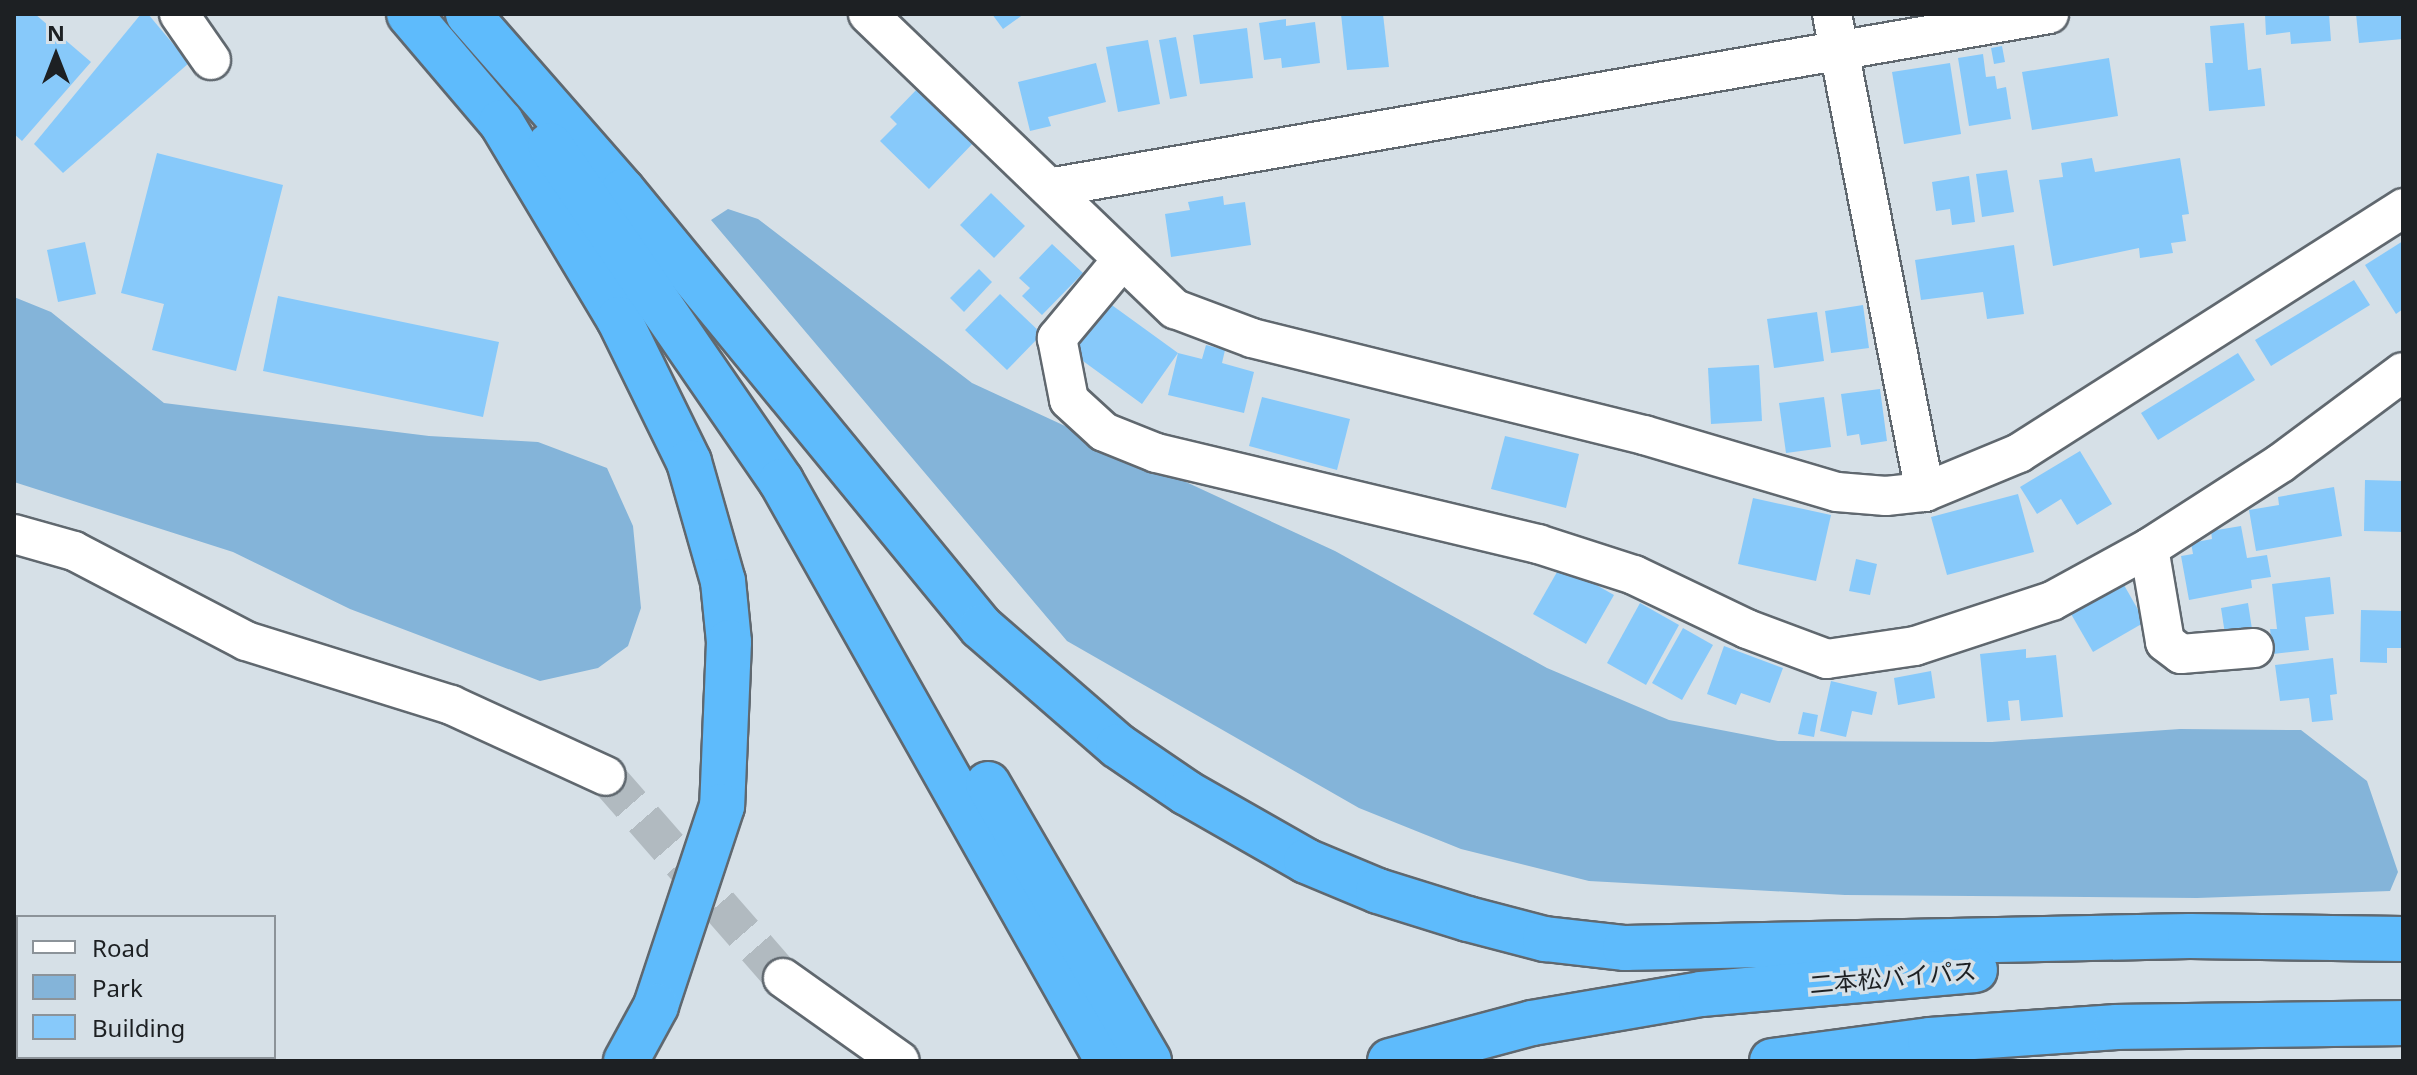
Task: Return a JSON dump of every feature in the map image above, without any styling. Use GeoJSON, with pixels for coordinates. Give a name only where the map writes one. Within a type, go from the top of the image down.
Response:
{"type":"FeatureCollection","features":[{"type":"Feature","properties":{"kind":"highway"},"geometry":{"type":"LineString","coordinates":[[409,14],[501,122],[619,319],[689,462],[723,581],[729,642],[722,806],[656,1006],[626,1061]]}},
{"type":"Feature","properties":{"kind":"highway"},"geometry":{"type":"LineString","coordinates":[[440,14],[521,105],[781,481],[1035,896],[1149,1061]]}},
{"type":"Feature","properties":{"kind":"highway"},"geometry":{"type":"LineString","coordinates":[[468,14],[544,99],[981,627],[1118,746],[1187,793],[1306,861],[1378,891],[1468,919],[1545,939],[1625,948],[2190,936],[2403,939]]}},
{"type":"Feature","properties":{"kind":"highway"},"geometry":{"type":"LineString","coordinates":[[544,99],[580,164],[716,339],[815,487],[1035,896],[1108,1061]]}},
{"type":"Feature","properties":{"kind":"highway","name":"二本松バイパス"},"geometry":{"type":"LineString","coordinates":[[1390,1061],[1532,1023],[1701,994],[1957,970],[2403,963]]}},
{"type":"Feature","properties":{"kind":"highway"},"geometry":{"type":"LineString","coordinates":[[1772,1061],[1930,1040],[2117,1027],[2403,1023]]}},
{"type":"Feature","properties":{"kind":"street"},"geometry":{"type":"LineString","coordinates":[[179,14],[211,60]]}},
{"type":"Feature","properties":{"kind":"street"},"geometry":{"type":"LineString","coordinates":[[1832,14],[1925,492]]}},
{"type":"Feature","properties":{"kind":"street"},"geometry":{"type":"LineString","coordinates":[[1054,187],[2049,14]]}},
{"type":"Feature","properties":{"kind":"street"},"geometry":{"type":"LineString","coordinates":[[883,19],[1054,187],[1122,260],[1175,309],[1252,338],[1644,435],[1837,492],[1886,496],[1925,492],[2019,453],[2403,208]]}},
{"type":"Feature","properties":{"kind":"street"},"geometry":{"type":"LineString","coordinates":[[1122,260],[1057,338],[1069,400],[1104,432],[1156,453],[1538,544],[1634,575],[1807,654],[1827,659],[1878,654],[1972,630],[2052,601],[2149,548],[2281,463],[2403,372]]}},
{"type":"Feature","properties":{"kind":"street"},"geometry":{"type":"LineString","coordinates":[[14,534],[74,551],[246,641],[451,705],[606,776]]}},
{"type":"Feature","properties":{"kind":"street"},"geometry":{"type":"LineString","coordinates":[[2149,548],[2165,642],[2181,654],[2254,648]]}},
{"type":"Feature","properties":{"kind":"street"},"geometry":{"type":"LineString","coordinates":[[783,978],[900,1061]]}},
{"type":"Feature","properties":{"kind":"green space"},"geometry":{"type":"Polygon","coordinates":[[[728,209],[758,219],[972,383],[1335,551],[1547,668],[1669,720],[1778,741],[1992,742],[2180,729],[2301,730],[2367,781],[2398,872],[2390,891],[2197,898],[1845,895],[1589,881],[1461,849],[1359,808],[1067,641],[711,220],[728,209]]]}},
{"type":"Feature","properties":{"kind":"green space"},"geometry":{"type":"Polygon","coordinates":[[[14,297],[51,312],[164,403],[429,436],[538,442],[607,468],[633,526],[641,608],[628,646],[598,668],[540,681],[350,609],[233,552],[14,482],[14,297]]]}},
{"type":"Feature","properties":{"kind":"building"},"geometry":{"type":"Polygon","coordinates":[[[14,14],[35,14],[91,62],[22,141],[14,134],[14,14]]]}},
{"type":"Feature","properties":{"kind":"building"},"geometry":{"type":"Polygon","coordinates":[[[141,14],[148,14],[189,63],[63,173],[34,144],[141,14]]]}},
{"type":"Feature","properties":{"kind":"building"},"geometry":{"type":"Polygon","coordinates":[[[992,14],[1024,14],[1003,29],[992,14]]]}},
{"type":"Feature","properties":{"kind":"building"},"geometry":{"type":"Polygon","coordinates":[[[1341,14],[1383,14],[1389,67],[1347,70],[1341,14]]]}},
{"type":"Feature","properties":{"kind":"building"},"geometry":{"type":"Polygon","coordinates":[[[2265,14],[2329,14],[2331,41],[2291,44],[2290,32],[2266,35],[2265,14]]]}},
{"type":"Feature","properties":{"kind":"building"},"geometry":{"type":"Polygon","coordinates":[[[2356,14],[2401,14],[2403,39],[2359,43],[2356,14]]]}},
{"type":"Feature","properties":{"kind":"building"},"geometry":{"type":"Polygon","coordinates":[[[1286,19],[1286,26],[1315,22],[1320,63],[1282,68],[1281,58],[1264,60],[1259,23],[1286,19]]]}},
{"type":"Feature","properties":{"kind":"building"},"geometry":{"type":"Polygon","coordinates":[[[2244,23],[2248,70],[2261,68],[2265,106],[2209,111],[2205,63],[2213,63],[2210,26],[2244,23]]]}},
{"type":"Feature","properties":{"kind":"building"},"geometry":{"type":"Polygon","coordinates":[[[1247,28],[1253,78],[1200,84],[1193,35],[1247,28]]]}},
{"type":"Feature","properties":{"kind":"building"},"geometry":{"type":"Polygon","coordinates":[[[1176,37],[1187,96],[1170,99],[1159,40],[1176,37]]]}},
{"type":"Feature","properties":{"kind":"building"},"geometry":{"type":"Polygon","coordinates":[[[1148,40],[1160,104],[1118,112],[1106,47],[1148,40]]]}},
{"type":"Feature","properties":{"kind":"building"},"geometry":{"type":"Polygon","coordinates":[[[2002,46],[2005,62],[1994,64],[1991,48],[2002,46]]]}},
{"type":"Feature","properties":{"kind":"building"},"geometry":{"type":"Polygon","coordinates":[[[1983,54],[1986,77],[1995,76],[1997,89],[2006,87],[2011,119],[1969,126],[1958,58],[1983,54]]]}},
{"type":"Feature","properties":{"kind":"building"},"geometry":{"type":"Polygon","coordinates":[[[2109,58],[2118,116],[2032,130],[2022,72],[2109,58]]]}},
{"type":"Feature","properties":{"kind":"building"},"geometry":{"type":"Polygon","coordinates":[[[1096,63],[1106,102],[1048,117],[1051,126],[1030,131],[1018,82],[1096,63]]]}},
{"type":"Feature","properties":{"kind":"building"},"geometry":{"type":"Polygon","coordinates":[[[1950,63],[1961,134],[1904,144],[1892,72],[1950,63]]]}},
{"type":"Feature","properties":{"kind":"building"},"geometry":{"type":"Polygon","coordinates":[[[921,85],[977,139],[929,189],[880,141],[897,124],[890,117],[921,85]]]}},
{"type":"Feature","properties":{"kind":"building"},"geometry":{"type":"Polygon","coordinates":[[[157,153],[283,185],[236,371],[152,350],[164,304],[121,293],[157,153]]]}},
{"type":"Feature","properties":{"kind":"building"},"geometry":{"type":"Polygon","coordinates":[[[2092,158],[2095,172],[2180,158],[2189,214],[2182,215],[2186,241],[2171,243],[2173,253],[2140,258],[2139,248],[2053,266],[2039,180],[2063,177],[2061,163],[2092,158]]]}},
{"type":"Feature","properties":{"kind":"building"},"geometry":{"type":"Polygon","coordinates":[[[2007,170],[2014,212],[1982,217],[1976,174],[2007,170]]]}},
{"type":"Feature","properties":{"kind":"building"},"geometry":{"type":"Polygon","coordinates":[[[1969,176],[1975,222],[1952,225],[1950,209],[1936,211],[1932,182],[1969,176]]]}},
{"type":"Feature","properties":{"kind":"building"},"geometry":{"type":"Polygon","coordinates":[[[991,193],[1025,226],[994,258],[960,225],[991,193]]]}},
{"type":"Feature","properties":{"kind":"building"},"geometry":{"type":"Polygon","coordinates":[[[1223,196],[1224,205],[1245,202],[1251,245],[1171,257],[1165,214],[1190,210],[1188,202],[1223,196]]]}},
{"type":"Feature","properties":{"kind":"building"},"geometry":{"type":"Polygon","coordinates":[[[2403,241],[2403,309],[2396,314],[2365,265],[2403,241]]]}},
{"type":"Feature","properties":{"kind":"building"},"geometry":{"type":"Polygon","coordinates":[[[85,242],[96,294],[58,302],[47,250],[85,242]]]}},
{"type":"Feature","properties":{"kind":"building"},"geometry":{"type":"Polygon","coordinates":[[[1052,244],[1083,273],[1042,315],[1022,296],[1030,288],[1019,278],[1052,244]]]}},
{"type":"Feature","properties":{"kind":"building"},"geometry":{"type":"Polygon","coordinates":[[[2014,245],[2024,314],[1987,319],[1983,292],[1921,300],[1915,260],[2014,245]]]}},
{"type":"Feature","properties":{"kind":"building"},"geometry":{"type":"Polygon","coordinates":[[[979,269],[992,282],[964,312],[950,298],[979,269]]]}},
{"type":"Feature","properties":{"kind":"building"},"geometry":{"type":"Polygon","coordinates":[[[2354,280],[2370,305],[2271,366],[2255,340],[2354,280]]]}},
{"type":"Feature","properties":{"kind":"building"},"geometry":{"type":"Polygon","coordinates":[[[1000,294],[1042,334],[1007,370],[965,330],[1000,294]]]}},
{"type":"Feature","properties":{"kind":"building"},"geometry":{"type":"Polygon","coordinates":[[[278,296],[499,342],[483,417],[263,371],[278,296]]]}},
{"type":"Feature","properties":{"kind":"building"},"geometry":{"type":"Polygon","coordinates":[[[1109,303],[1178,353],[1142,404],[1072,353],[1109,303]]]}},
{"type":"Feature","properties":{"kind":"building"},"geometry":{"type":"Polygon","coordinates":[[[1863,305],[1869,348],[1831,353],[1825,311],[1863,305]]]}},
{"type":"Feature","properties":{"kind":"building"},"geometry":{"type":"Polygon","coordinates":[[[1817,312],[1824,361],[1774,368],[1767,319],[1817,312]]]}},
{"type":"Feature","properties":{"kind":"building"},"geometry":{"type":"Polygon","coordinates":[[[1206,345],[1225,350],[1222,363],[1254,372],[1244,413],[1168,395],[1178,353],[1202,359],[1206,345]]]}},
{"type":"Feature","properties":{"kind":"building"},"geometry":{"type":"Polygon","coordinates":[[[2238,353],[2255,380],[2158,440],[2141,413],[2238,353]]]}},
{"type":"Feature","properties":{"kind":"building"},"geometry":{"type":"Polygon","coordinates":[[[1759,365],[1762,421],[1711,424],[1708,368],[1759,365]]]}},
{"type":"Feature","properties":{"kind":"building"},"geometry":{"type":"Polygon","coordinates":[[[1880,389],[1887,441],[1861,445],[1859,434],[1847,436],[1841,394],[1880,389]]]}},
{"type":"Feature","properties":{"kind":"building"},"geometry":{"type":"Polygon","coordinates":[[[1262,397],[1350,419],[1337,470],[1249,446],[1262,397]]]}},
{"type":"Feature","properties":{"kind":"building"},"geometry":{"type":"Polygon","coordinates":[[[1824,397],[1831,447],[1786,453],[1779,403],[1824,397]]]}},
{"type":"Feature","properties":{"kind":"building"},"geometry":{"type":"Polygon","coordinates":[[[1505,436],[1579,454],[1566,508],[1491,489],[1505,436]]]}},
{"type":"Feature","properties":{"kind":"building"},"geometry":{"type":"Polygon","coordinates":[[[2080,451],[2112,504],[2077,525],[2061,499],[2037,514],[2020,487],[2080,451]]]}},
{"type":"Feature","properties":{"kind":"building"},"geometry":{"type":"Polygon","coordinates":[[[2365,480],[2403,481],[2403,532],[2364,531],[2365,480]]]}},
{"type":"Feature","properties":{"kind":"building"},"geometry":{"type":"Polygon","coordinates":[[[2334,487],[2342,536],[2256,551],[2249,510],[2279,505],[2278,497],[2334,487]]]}},
{"type":"Feature","properties":{"kind":"building"},"geometry":{"type":"Polygon","coordinates":[[[2018,494],[2034,552],[1947,575],[1931,517],[2018,494]]]}},
{"type":"Feature","properties":{"kind":"building"},"geometry":{"type":"Polygon","coordinates":[[[1753,498],[1831,515],[1816,581],[1738,564],[1753,498]]]}},
{"type":"Feature","properties":{"kind":"building"},"geometry":{"type":"Polygon","coordinates":[[[2241,526],[2247,558],[2267,555],[2271,577],[2251,580],[2252,588],[2189,600],[2181,556],[2193,554],[2191,543],[2212,539],[2211,531],[2241,526]]]}},
{"type":"Feature","properties":{"kind":"building"},"geometry":{"type":"Polygon","coordinates":[[[1856,559],[1877,564],[1870,595],[1849,591],[1856,559]]]}},
{"type":"Feature","properties":{"kind":"building"},"geometry":{"type":"Polygon","coordinates":[[[1561,565],[1614,595],[1586,644],[1533,614],[1561,565]]]}},
{"type":"Feature","properties":{"kind":"building"},"geometry":{"type":"Polygon","coordinates":[[[2330,577],[2334,614],[2305,617],[2309,650],[2273,654],[2270,629],[2277,629],[2272,584],[2330,577]]]}},
{"type":"Feature","properties":{"kind":"building"},"geometry":{"type":"Polygon","coordinates":[[[2124,585],[2145,622],[2093,652],[2071,614],[2124,585]]]}},
{"type":"Feature","properties":{"kind":"building"},"geometry":{"type":"Polygon","coordinates":[[[1640,603],[1679,625],[1646,685],[1607,663],[1640,603]]]}},
{"type":"Feature","properties":{"kind":"building"},"geometry":{"type":"Polygon","coordinates":[[[2248,603],[2252,629],[2225,634],[2221,608],[2248,603]]]}},
{"type":"Feature","properties":{"kind":"building"},"geometry":{"type":"Polygon","coordinates":[[[2361,610],[2403,611],[2403,648],[2387,648],[2387,663],[2360,662],[2361,610]]]}},
{"type":"Feature","properties":{"kind":"building"},"geometry":{"type":"Polygon","coordinates":[[[1683,628],[1713,645],[1682,700],[1652,683],[1683,628]]]}},
{"type":"Feature","properties":{"kind":"building"},"geometry":{"type":"Polygon","coordinates":[[[1724,646],[1783,668],[1770,703],[1741,693],[1736,705],[1707,694],[1724,646]]]}},
{"type":"Feature","properties":{"kind":"building"},"geometry":{"type":"Polygon","coordinates":[[[2026,649],[2026,658],[2056,655],[2063,717],[2021,721],[2019,700],[2008,701],[2010,720],[1987,722],[1980,654],[2026,649]]]}},
{"type":"Feature","properties":{"kind":"building"},"geometry":{"type":"Polygon","coordinates":[[[2333,658],[2337,694],[2330,695],[2333,720],[2312,722],[2309,698],[2280,701],[2275,665],[2333,658]]]}},
{"type":"Feature","properties":{"kind":"building"},"geometry":{"type":"Polygon","coordinates":[[[1931,671],[1935,698],[1898,705],[1894,678],[1931,671]]]}},
{"type":"Feature","properties":{"kind":"building"},"geometry":{"type":"Polygon","coordinates":[[[1831,681],[1877,692],[1872,715],[1852,711],[1846,737],[1820,731],[1831,681]]]}},
{"type":"Feature","properties":{"kind":"building"},"geometry":{"type":"Polygon","coordinates":[[[1803,712],[1818,715],[1814,737],[1798,734],[1803,712]]]}},
{"type":"Feature","properties":{"kind":"tunnel"},"geometry":{"type":"LineString","coordinates":[[606,776],[783,978]]}}]}
